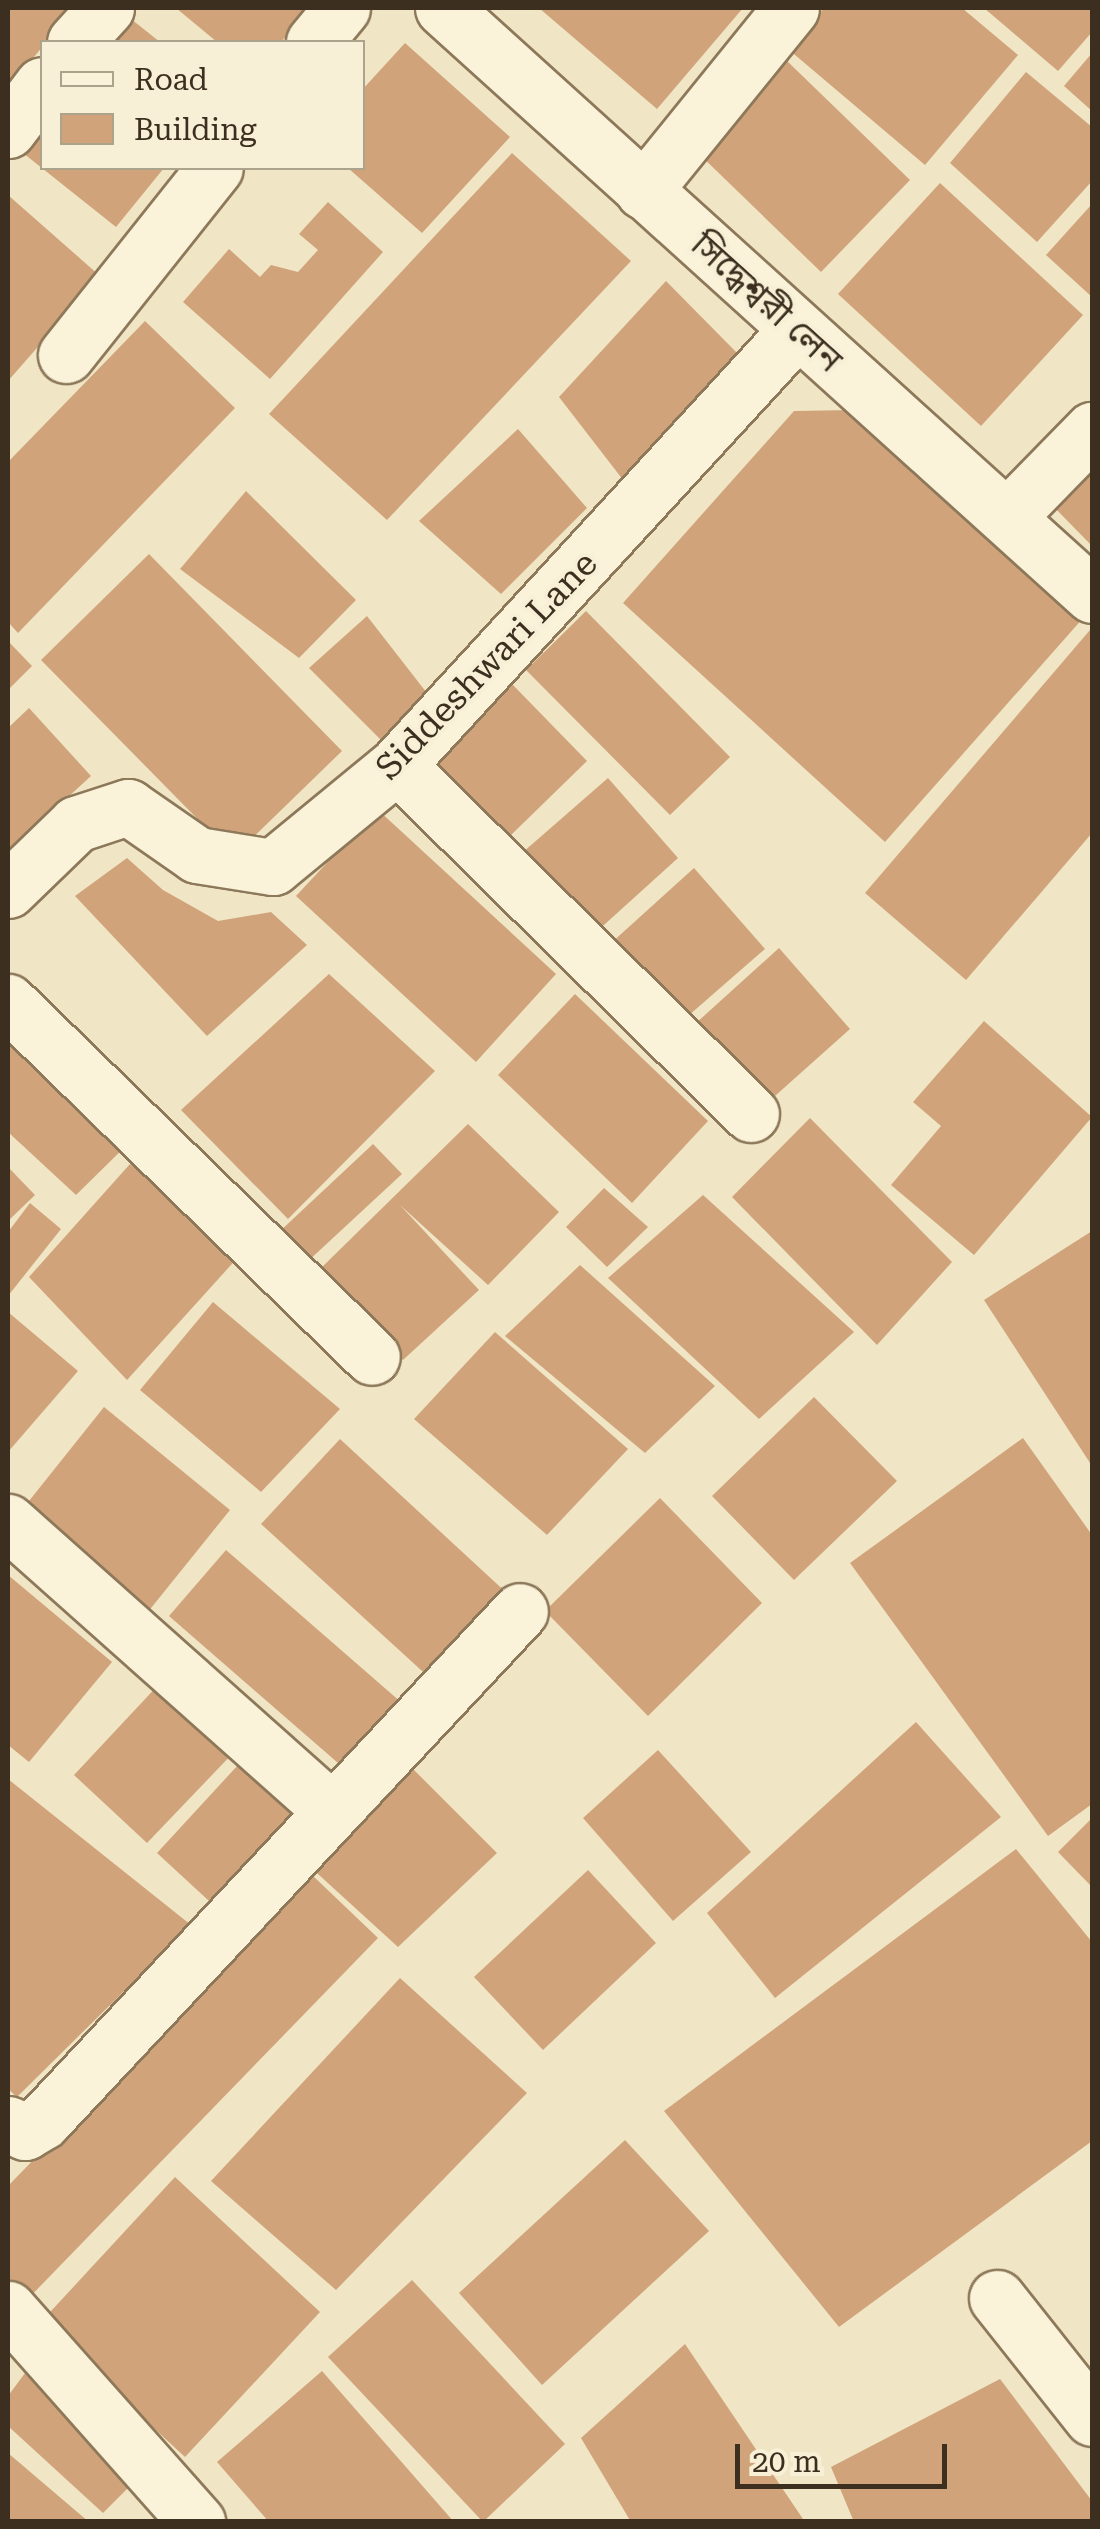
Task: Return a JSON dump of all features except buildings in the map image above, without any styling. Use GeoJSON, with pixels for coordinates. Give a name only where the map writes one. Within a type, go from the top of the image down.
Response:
{"type":"FeatureCollection","features":[{"type":"Feature","properties":{"kind":"street"},"geometry":{"type":"LineString","coordinates":[[77,40],[106,8]]}},
{"type":"Feature","properties":{"kind":"street"},"geometry":{"type":"LineString","coordinates":[[316,40],[342,8]]}},
{"type":"Feature","properties":{"kind":"street","name":"সিদ্ধেশ্বরী লেন"},"geometry":{"type":"LineString","coordinates":[[443,8],[795,332],[1009,515],[1092,595]]}},
{"type":"Feature","properties":{"kind":"street"},"geometry":{"type":"LineString","coordinates":[[643,191],[791,8]]}},
{"type":"Feature","properties":{"kind":"street"},"geometry":{"type":"LineString","coordinates":[[8,130],[40,88]]}},
{"type":"Feature","properties":{"kind":"street"},"geometry":{"type":"LineString","coordinates":[[66,355],[212,170]]}},
{"type":"Feature","properties":{"kind":"street","name":"Siddeshwari Lane"},"geometry":{"type":"LineString","coordinates":[[8,890],[76,824],[128,807],[197,855],[273,867],[397,765],[795,332]]}},
{"type":"Feature","properties":{"kind":"street"},"geometry":{"type":"LineString","coordinates":[[1009,515],[1092,430]]}},
{"type":"Feature","properties":{"kind":"street"},"geometry":{"type":"LineString","coordinates":[[397,765],[751,1114]]}},
{"type":"Feature","properties":{"kind":"street"},"geometry":{"type":"LineString","coordinates":[[8,1002],[372,1358]]}},
{"type":"Feature","properties":{"kind":"street"},"geometry":{"type":"LineString","coordinates":[[8,1522],[330,1810]]}},
{"type":"Feature","properties":{"kind":"street"},"geometry":{"type":"LineString","coordinates":[[8,2124],[25,2132],[43,2121],[330,1810],[520,1612]]}},
{"type":"Feature","properties":{"kind":"street"},"geometry":{"type":"LineString","coordinates":[[997,2298],[1092,2418]]}},
{"type":"Feature","properties":{"kind":"street"},"geometry":{"type":"LineString","coordinates":[[8,2308],[197,2522]]}}]}
